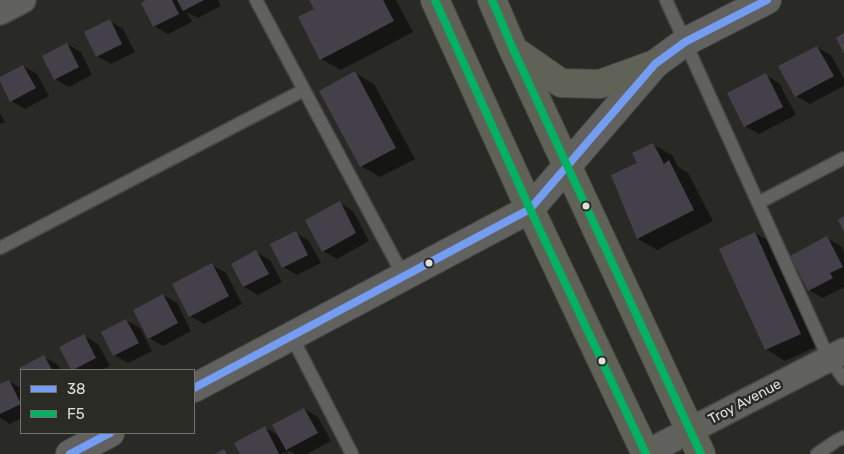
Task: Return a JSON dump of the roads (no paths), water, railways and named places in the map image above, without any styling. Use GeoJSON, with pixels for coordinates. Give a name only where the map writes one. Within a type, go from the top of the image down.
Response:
{"type":"FeatureCollection","features":[{"type":"Feature","properties":{"kind":"main road"},"geometry":{"type":"LineString","coordinates":[[435,0],[530,209],[646,454]]}},
{"type":"Feature","properties":{"kind":"main road"},"geometry":{"type":"LineString","coordinates":[[492,0],[695,443]]}},
{"type":"Feature","properties":{"kind":"main road"},"geometry":{"type":"LineString","coordinates":[[195,387],[530,209],[655,64],[685,42],[767,0]]}},
{"type":"Feature","properties":{"kind":"main road"},"geometry":{"type":"LineString","coordinates":[[513,49],[561,83],[600,84],[655,64]]}},
{"type":"Feature","properties":{"kind":"main road"},"geometry":{"type":"LineString","coordinates":[[70,454],[108,434]]}},
{"type":"Feature","properties":{"kind":"street"},"geometry":{"type":"LineString","coordinates":[[0,12],[23,0]]}},
{"type":"Feature","properties":{"kind":"street","name":"Troy Avenue"},"geometry":{"type":"LineString","coordinates":[[646,454],[695,443],[836,355]]}},
{"type":"Feature","properties":{"kind":"lane"},"geometry":{"type":"LineString","coordinates":[[256,0],[404,277]]}},
{"type":"Feature","properties":{"kind":"lane"},"geometry":{"type":"LineString","coordinates":[[666,0],[758,203],[836,355],[844,379]]}},
{"type":"Feature","properties":{"kind":"lane"},"geometry":{"type":"LineString","coordinates":[[0,248],[304,90]]}},
{"type":"Feature","properties":{"kind":"lane"},"geometry":{"type":"LineString","coordinates":[[758,203],[844,158]]}},
{"type":"Feature","properties":{"kind":"lane"},"geometry":{"type":"LineString","coordinates":[[291,335],[352,454]]}},
{"type":"Feature","properties":{"kind":"lane"},"geometry":{"type":"LineString","coordinates":[[817,454],[844,437]]}}]}
